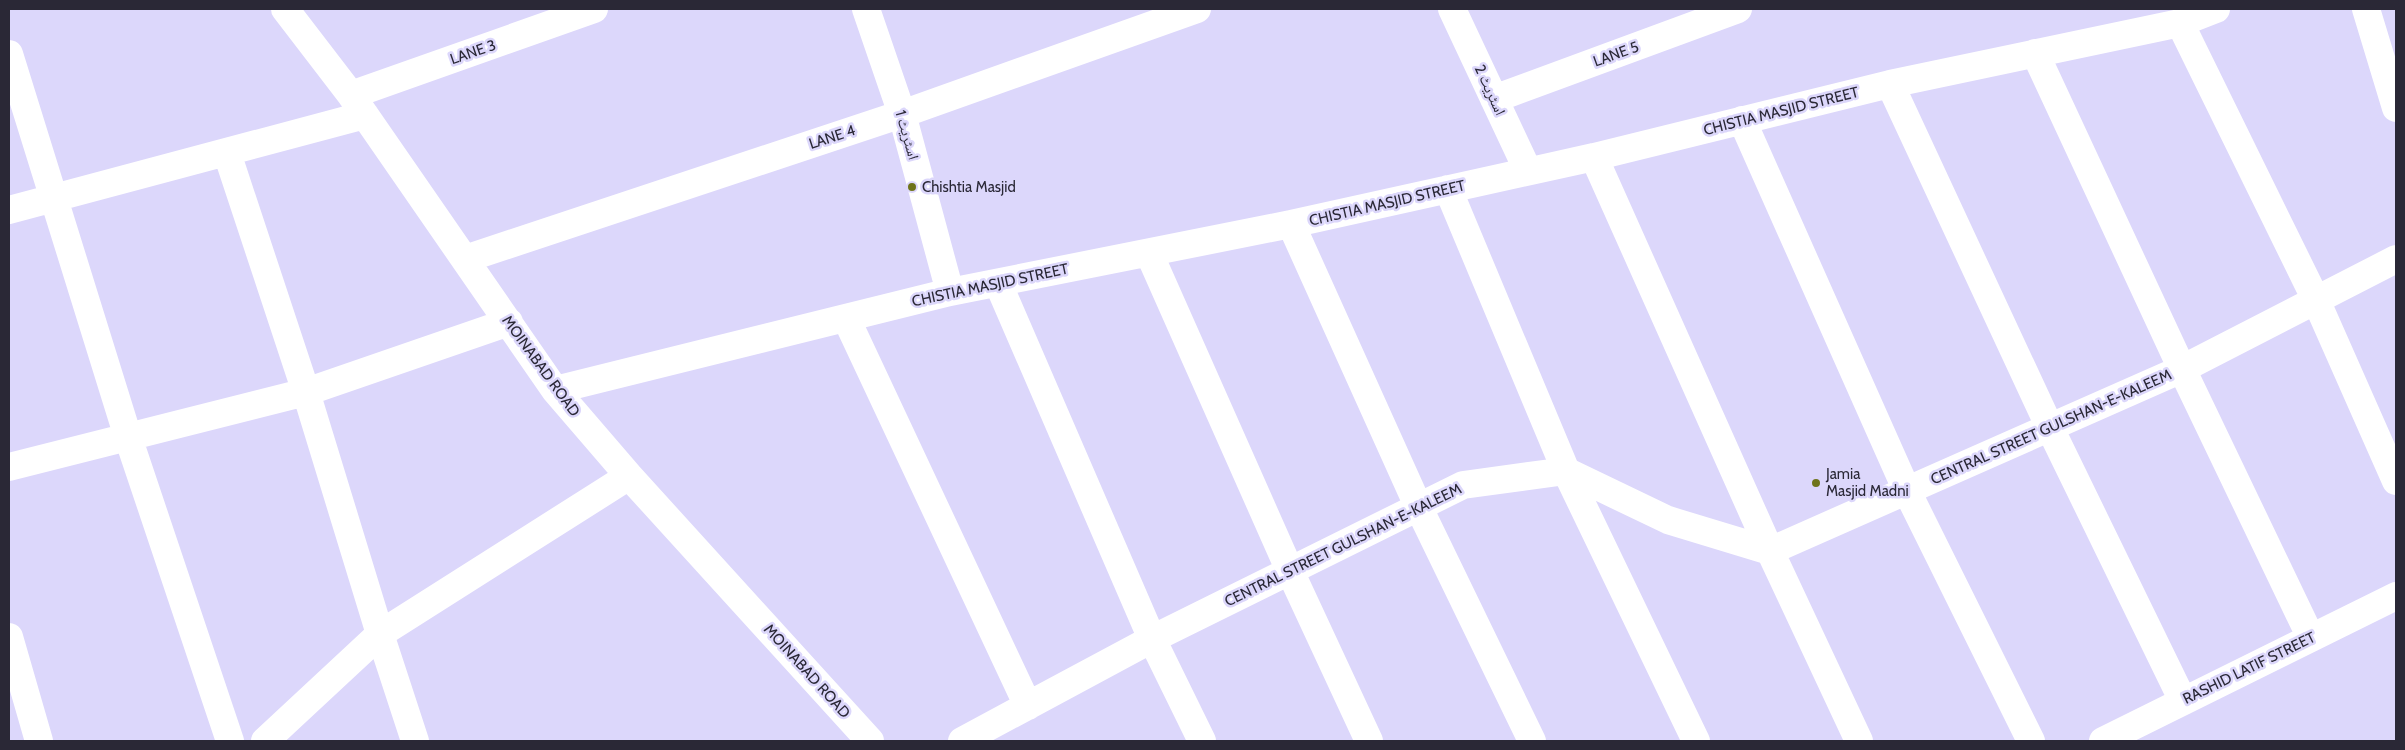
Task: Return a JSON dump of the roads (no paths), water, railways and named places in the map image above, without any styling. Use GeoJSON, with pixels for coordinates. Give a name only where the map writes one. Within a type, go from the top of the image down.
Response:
{"type":"FeatureCollection","features":[{"type":"Feature","properties":{"kind":"street","name":"MOINABAD ROAD"},"geometry":{"type":"LineString","coordinates":[[286,9],[358,105],[555,390],[629,476],[870,741]]}},
{"type":"Feature","properties":{"kind":"street","name":"LANE 3"},"geometry":{"type":"LineString","coordinates":[[9,210],[227,152],[358,105],[594,9]]}},
{"type":"Feature","properties":{"kind":"street","name":"اسٹریٹ 1"},"geometry":{"type":"LineString","coordinates":[[866,9],[902,114],[950,292]]}},
{"type":"Feature","properties":{"kind":"street","name":"LANE 4"},"geometry":{"type":"LineString","coordinates":[[465,259],[902,114],[1197,9]]}},
{"type":"Feature","properties":{"kind":"street","name":"اسٹریٹ 2"},"geometry":{"type":"LineString","coordinates":[[1452,9],[1528,171]]}},
{"type":"Feature","properties":{"kind":"street","name":"LANE 5"},"geometry":{"type":"LineString","coordinates":[[1494,99],[1738,9]]}},
{"type":"Feature","properties":{"kind":"street","name":"CHISTIA MASJID STREET"},"geometry":{"type":"LineString","coordinates":[[555,390],[950,292],[1291,224],[1594,157],[1890,84],[2180,23],[2216,9]]}},
{"type":"Feature","properties":{"kind":"street"},"geometry":{"type":"LineString","coordinates":[[2366,9],[2396,108]]}},
{"type":"Feature","properties":{"kind":"street"},"geometry":{"type":"LineString","coordinates":[[2180,23],[2316,300],[2396,481]]}},
{"type":"Feature","properties":{"kind":"street"},"geometry":{"type":"LineString","coordinates":[[2035,53],[2182,369],[2311,638]]}},
{"type":"Feature","properties":{"kind":"street"},"geometry":{"type":"LineString","coordinates":[[9,54],[128,436],[230,741]]}},
{"type":"Feature","properties":{"kind":"street"},"geometry":{"type":"LineString","coordinates":[[1890,84],[2050,428],[2183,701]]}},
{"type":"Feature","properties":{"kind":"street"},"geometry":{"type":"LineString","coordinates":[[1742,120],[1907,491],[2031,741]]}},
{"type":"Feature","properties":{"kind":"street"},"geometry":{"type":"LineString","coordinates":[[227,152],[306,392],[380,634],[415,741]]}},
{"type":"Feature","properties":{"kind":"street"},"geometry":{"type":"LineString","coordinates":[[1594,157],[1770,552],[1859,741]]}},
{"type":"Feature","properties":{"kind":"street"},"geometry":{"type":"LineString","coordinates":[[1448,189],[1566,472],[1696,741]]}},
{"type":"Feature","properties":{"kind":"street"},"geometry":{"type":"LineString","coordinates":[[1291,224],[1419,508],[1532,741]]}},
{"type":"Feature","properties":{"kind":"street"},"geometry":{"type":"LineString","coordinates":[[1148,253],[1290,572],[1369,741]]}},
{"type":"Feature","properties":{"kind":"street","name":"CENTRAL STREET GULSHAN-E-KALEEM"},"geometry":{"type":"LineString","coordinates":[[1770,552],[2182,369],[2396,259]]}},
{"type":"Feature","properties":{"kind":"street"},"geometry":{"type":"LineString","coordinates":[[998,283],[1152,639],[1202,741]]}},
{"type":"Feature","properties":{"kind":"street"},"geometry":{"type":"LineString","coordinates":[[846,318],[1028,706]]}},
{"type":"Feature","properties":{"kind":"street"},"geometry":{"type":"LineString","coordinates":[[9,467],[306,392],[509,322]]}},
{"type":"Feature","properties":{"kind":"street"},"geometry":{"type":"LineString","coordinates":[[1566,472],[1668,520],[1770,552]]}},
{"type":"Feature","properties":{"kind":"street","name":"CENTRAL STREET GULSHAN-E-KALEEM"},"geometry":{"type":"LineString","coordinates":[[962,741],[1152,639],[1463,485],[1566,472]]}},
{"type":"Feature","properties":{"kind":"street"},"geometry":{"type":"LineString","coordinates":[[265,741],[380,634],[629,476]]}},
{"type":"Feature","properties":{"kind":"street","name":"RASHID LATIF STREET"},"geometry":{"type":"LineString","coordinates":[[2103,741],[2396,596]]}},
{"type":"Feature","properties":{"kind":"street"},"geometry":{"type":"LineString","coordinates":[[9,637],[39,741]]}},
{"type":"Feature","properties":{"kind":"place","name":"Chishtia Masjid"},"geometry":{"type":"Point","coordinates":[912,187]}},
{"type":"Feature","properties":{"kind":"place","name":"Jamia Masjid Madni"},"geometry":{"type":"Point","coordinates":[1816,483]}}]}
